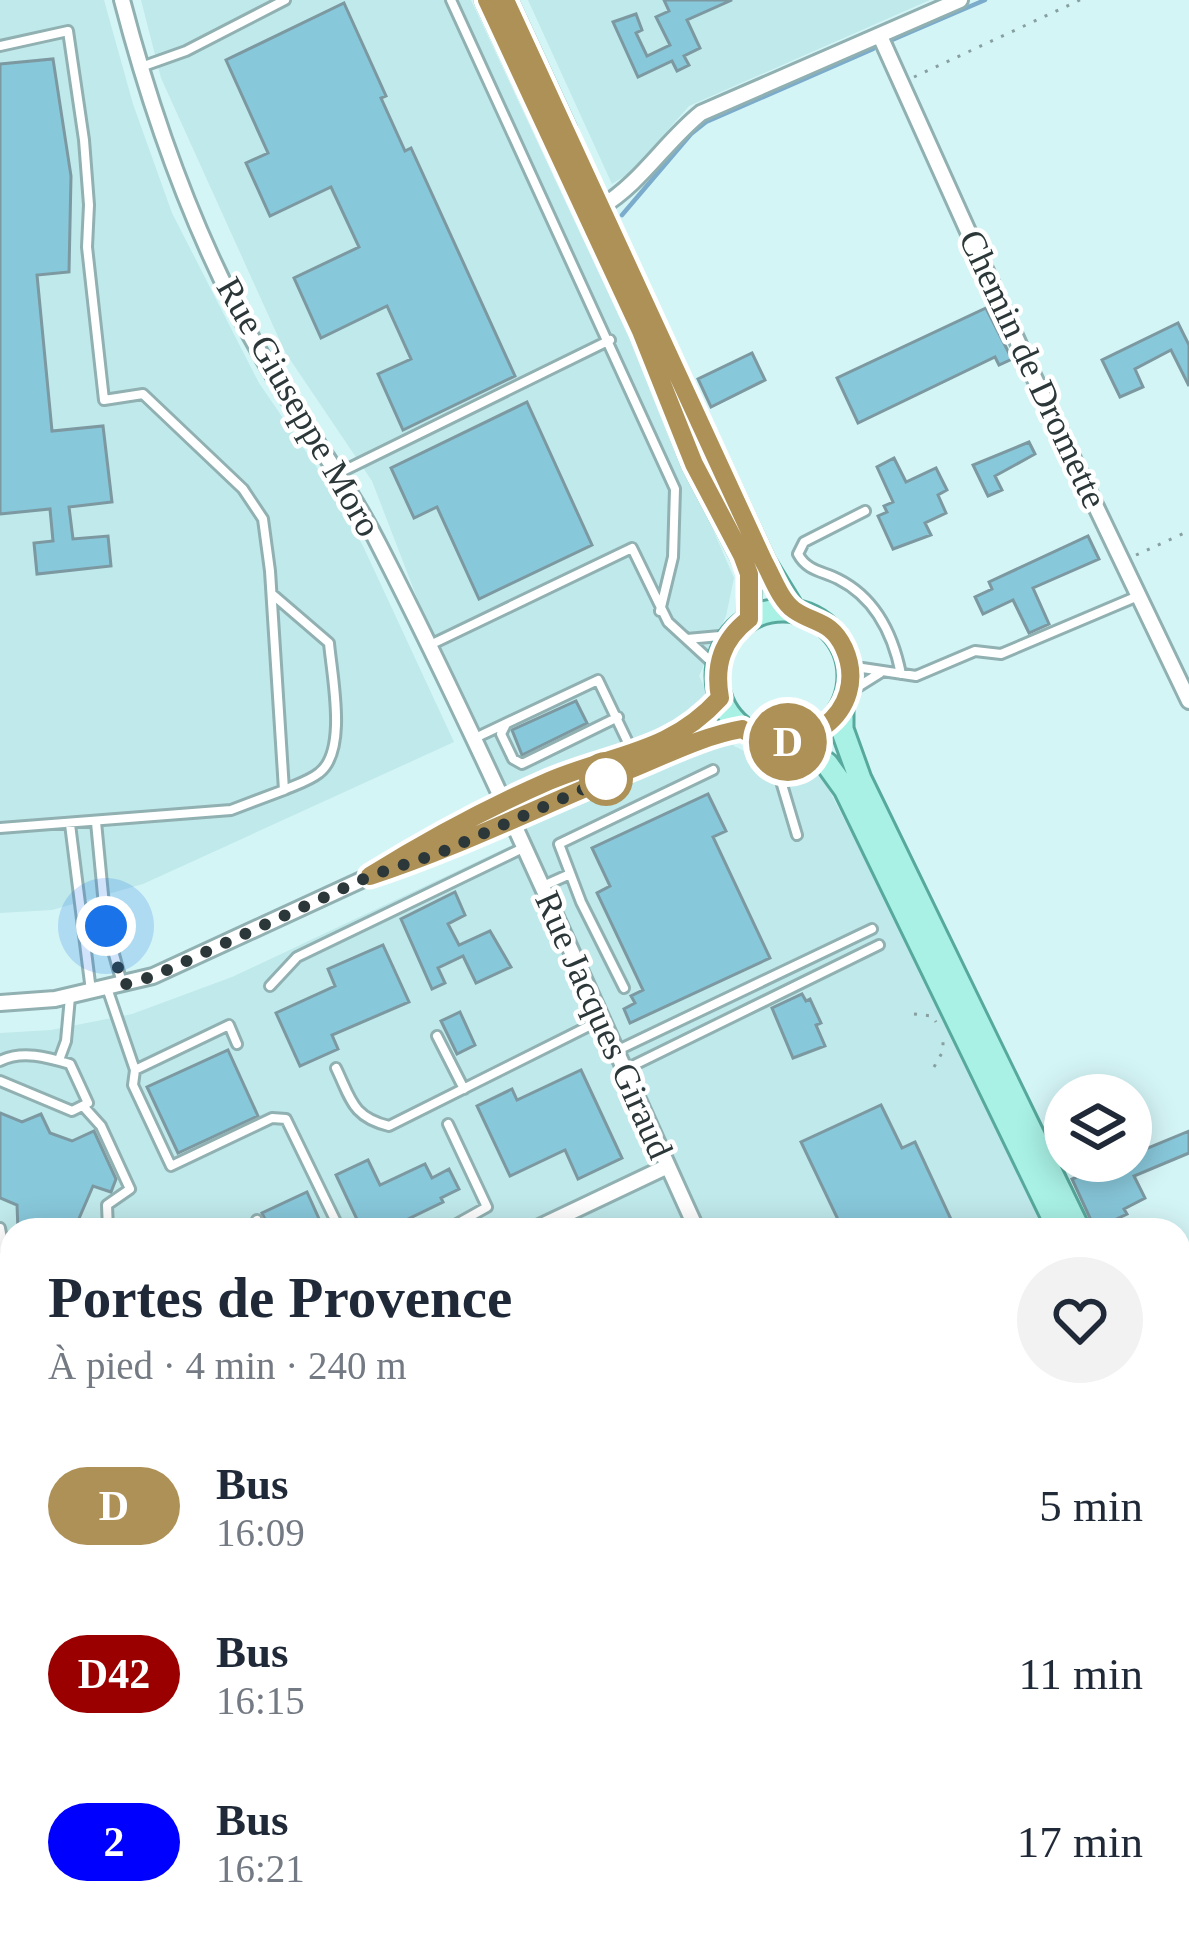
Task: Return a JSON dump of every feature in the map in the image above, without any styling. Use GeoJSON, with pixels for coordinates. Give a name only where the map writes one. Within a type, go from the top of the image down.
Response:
{"type":"FeatureCollection","features":[{"type":"Feature","properties":{"kind":"main road"},"geometry":{"type":"LineString","coordinates":[[487,0],[641,331],[694,464],[742,555],[749,574],[749,619]]}},
{"type":"Feature","properties":{"kind":"main road"},"geometry":{"type":"LineString","coordinates":[[505,0],[764,562],[794,610]]}},
{"type":"Feature","properties":{"kind":"main road"},"geometry":{"type":"LineString","coordinates":[[845,701],[814,735],[796,742],[769,741],[742,729],[720,698],[717,668],[731,635],[749,619],[794,610],[831,629],[849,666],[842,730],[860,779],[1072,1218]]}},
{"type":"Feature","properties":{"kind":"main road"},"geometry":{"type":"LineString","coordinates":[[796,742],[827,764],[845,789],[1053,1218]]}},
{"type":"Feature","properties":{"kind":"street","name":"Rue Giuseppe Moro"},"geometry":{"type":"LineString","coordinates":[[122,0],[169,154],[221,274],[270,369],[339,473],[429,646],[506,811]]}},
{"type":"Feature","properties":{"kind":"street"},"geometry":{"type":"LineString","coordinates":[[601,207],[637,181],[701,113],[960,0]]}},
{"type":"Feature","properties":{"kind":"street","name":"Chemin de Dromette"},"geometry":{"type":"LineString","coordinates":[[880,35],[1030,369],[1189,700]]}},
{"type":"Feature","properties":{"kind":"street"},"geometry":{"type":"LineString","coordinates":[[0,1003],[70,996],[154,976],[370,876],[442,852],[552,780],[681,734],[720,698]]}},
{"type":"Feature","properties":{"kind":"street"},"geometry":{"type":"LineString","coordinates":[[370,876],[430,838],[703,738],[742,729]]}},
{"type":"Feature","properties":{"kind":"street","name":"Rue Jacques Giraud"},"geometry":{"type":"LineString","coordinates":[[506,811],[692,1218]]}},
{"type":"Feature","properties":{"kind":"street"},"geometry":{"type":"LineString","coordinates":[[558,1218],[668,1166]]}},
{"type":"Feature","properties":{"kind":"lane"},"geometry":{"type":"LineString","coordinates":[[139,67],[186,51],[286,0]]}},
{"type":"Feature","properties":{"kind":"lane"},"geometry":{"type":"LineString","coordinates":[[451,0],[675,489],[673,557],[660,611]]}},
{"type":"Feature","properties":{"kind":"lane"},"geometry":{"type":"LineString","coordinates":[[0,46],[68,31],[84,140],[87,247],[104,400],[143,394],[243,489],[263,519],[284,790]]}},
{"type":"Feature","properties":{"kind":"lane"},"geometry":{"type":"LineString","coordinates":[[339,473],[610,340]]}},
{"type":"Feature","properties":{"kind":"lane"},"geometry":{"type":"LineString","coordinates":[[865,511],[804,542],[798,554],[803,564],[862,593],[881,617],[901,674]]}},
{"type":"Feature","properties":{"kind":"lane"},"geometry":{"type":"LineString","coordinates":[[429,646],[632,548],[660,611],[717,668]]}},
{"type":"Feature","properties":{"kind":"lane"},"geometry":{"type":"LineString","coordinates":[[0,827],[231,809],[319,773],[333,758],[336,738],[329,644],[272,594]]}},
{"type":"Feature","properties":{"kind":"lane"},"geometry":{"type":"LineString","coordinates":[[849,666],[916,676],[975,651],[1001,654],[1139,595]]}},
{"type":"Feature","properties":{"kind":"lane"},"geometry":{"type":"LineString","coordinates":[[686,639],[731,635]]}},
{"type":"Feature","properties":{"kind":"lane"},"geometry":{"type":"LineString","coordinates":[[845,701],[882,673]]}},
{"type":"Feature","properties":{"kind":"lane"},"geometry":{"type":"LineString","coordinates":[[473,739],[598,680],[633,753]]}},
{"type":"Feature","properties":{"kind":"lane"},"geometry":{"type":"LineString","coordinates":[[505,727],[502,734],[513,758],[522,764],[618,717]]}},
{"type":"Feature","properties":{"kind":"lane"},"geometry":{"type":"LineString","coordinates":[[769,741],[796,835]]}},
{"type":"Feature","properties":{"kind":"lane"},"geometry":{"type":"LineString","coordinates":[[624,988],[559,844],[713,770]]}},
{"type":"Feature","properties":{"kind":"lane"},"geometry":{"type":"LineString","coordinates":[[95,822],[107,989]]}},
{"type":"Feature","properties":{"kind":"lane"},"geometry":{"type":"LineString","coordinates":[[70,824],[74,870],[135,1070],[133,1085],[171,1166],[272,1118],[286,1119],[334,1218]]}},
{"type":"Feature","properties":{"kind":"lane"},"geometry":{"type":"LineString","coordinates":[[269,986],[297,957],[523,848]]}},
{"type":"Feature","properties":{"kind":"lane"},"geometry":{"type":"LineString","coordinates":[[541,887],[570,874]]}},
{"type":"Feature","properties":{"kind":"lane"},"geometry":{"type":"LineString","coordinates":[[616,1051],[872,929]]}},
{"type":"Feature","properties":{"kind":"lane"},"geometry":{"type":"LineString","coordinates":[[624,1070],[879,944]]}},
{"type":"Feature","properties":{"kind":"lane"},"geometry":{"type":"LineString","coordinates":[[59,1060],[66,1041],[70,996]]}},
{"type":"Feature","properties":{"kind":"lane"},"geometry":{"type":"LineString","coordinates":[[336,1067],[357,1112],[368,1121],[389,1126],[601,1019]]}},
{"type":"Feature","properties":{"kind":"lane"},"geometry":{"type":"LineString","coordinates":[[135,1070],[229,1024],[237,1044]]}},
{"type":"Feature","properties":{"kind":"lane"},"geometry":{"type":"LineString","coordinates":[[437,1036],[464,1089]]}},
{"type":"Feature","properties":{"kind":"lane"},"geometry":{"type":"LineString","coordinates":[[0,1061],[10,1056],[70,1064],[88,1102],[72,1111],[0,1081]]}},
{"type":"Feature","properties":{"kind":"lane"},"geometry":{"type":"LineString","coordinates":[[83,1106],[100,1126],[130,1189],[107,1205],[108,1218]]}},
{"type":"Feature","properties":{"kind":"lane"},"geometry":{"type":"LineString","coordinates":[[448,1124],[487,1207],[467,1218]]}},
{"type":"Feature","properties":{"kind":"path"},"geometry":{"type":"LineString","coordinates":[[902,82],[1080,0]]}},
{"type":"Feature","properties":{"kind":"path"},"geometry":{"type":"LineString","coordinates":[[1124,561],[1189,531]]}},
{"type":"Feature","properties":{"kind":"path"},"geometry":{"type":"LineString","coordinates":[[914,1015],[932,1016],[943,1032],[944,1051],[934,1066]]}},
{"type":"Feature","properties":{"kind":"shaded area"},"geometry":{"type":"Polygon","coordinates":[[[0,0],[104,0],[133,104],[172,213],[259,383],[333,491],[363,546],[454,742],[143,884],[52,910],[0,913],[0,0]]]}},
{"type":"Feature","properties":{"kind":"shaded area"},"geometry":{"type":"Polygon","coordinates":[[[141,0],[471,0],[641,363],[734,578],[726,616],[699,676],[734,746],[823,778],[1041,1218],[0,1218],[0,1033],[51,1030],[132,1014],[232,977],[512,845],[372,481],[285,352],[161,78],[141,0]]]}},
{"type":"Feature","properties":{"kind":"shaded area"},"geometry":{"type":"Polygon","coordinates":[[[528,0],[930,0],[689,106],[631,172],[612,184],[528,0]]]}},
{"type":"Feature","properties":{"kind":"building"},"geometry":{"type":"Polygon","coordinates":[[[664,0],[732,0],[687,20],[700,48],[684,56],[689,65],[677,71],[672,61],[638,77],[613,22],[636,14],[642,30],[636,33],[647,56],[670,45],[656,17],[669,11],[664,0]]]}},
{"type":"Feature","properties":{"kind":"building"},"geometry":{"type":"Polygon","coordinates":[[[344,3],[405,151],[411,148],[515,376],[403,430],[378,374],[411,359],[387,306],[321,338],[294,278],[359,247],[331,187],[270,216],[246,163],[268,153],[226,60],[344,3]]]}},
{"type":"Feature","properties":{"kind":"building"},"geometry":{"type":"Polygon","coordinates":[[[53,59],[71,176],[69,272],[37,275],[52,431],[103,426],[112,502],[69,507],[73,539],[108,536],[111,566],[37,574],[34,543],[53,541],[50,509],[0,514],[0,64],[53,59]]]}},
{"type":"Feature","properties":{"kind":"building"},"geometry":{"type":"Polygon","coordinates":[[[986,308],[1012,359],[999,365],[995,357],[858,423],[837,378],[986,308]]]}},
{"type":"Feature","properties":{"kind":"building"},"geometry":{"type":"Polygon","coordinates":[[[1178,323],[1189,345],[1189,386],[1171,350],[1135,369],[1143,387],[1120,397],[1102,360],[1178,323]]]}},
{"type":"Feature","properties":{"kind":"building"},"geometry":{"type":"Polygon","coordinates":[[[752,353],[765,380],[711,407],[698,379],[752,353]]]}},
{"type":"Feature","properties":{"kind":"building"},"geometry":{"type":"Polygon","coordinates":[[[527,402],[592,545],[479,599],[437,507],[414,518],[391,468],[527,402]]]}},
{"type":"Feature","properties":{"kind":"building"},"geometry":{"type":"Polygon","coordinates":[[[1029,442],[1035,454],[995,476],[1002,490],[988,496],[973,465],[1029,442]]]}},
{"type":"Feature","properties":{"kind":"building"},"geometry":{"type":"Polygon","coordinates":[[[894,458],[906,482],[936,468],[947,490],[938,495],[946,513],[925,523],[931,535],[893,549],[878,516],[893,502],[877,467],[894,458]]]}},
{"type":"Feature","properties":{"kind":"building"},"geometry":{"type":"Polygon","coordinates":[[[1088,536],[1099,559],[1033,588],[1049,624],[1029,633],[1013,600],[983,614],[975,597],[992,589],[989,582],[1088,536]]]}},
{"type":"Feature","properties":{"kind":"building"},"geometry":{"type":"Polygon","coordinates":[[[576,701],[587,723],[522,755],[512,730],[576,701]]]}},
{"type":"Feature","properties":{"kind":"building"},"geometry":{"type":"Polygon","coordinates":[[[708,794],[726,831],[713,837],[770,958],[630,1023],[624,1009],[635,1003],[631,996],[643,990],[597,893],[610,886],[592,848],[708,794]]]}},
{"type":"Feature","properties":{"kind":"building"},"geometry":{"type":"Polygon","coordinates":[[[455,892],[465,915],[448,924],[459,945],[490,931],[511,967],[476,983],[463,956],[438,968],[445,983],[432,989],[401,919],[455,892]]]}},
{"type":"Feature","properties":{"kind":"building"},"geometry":{"type":"Polygon","coordinates":[[[383,945],[409,1002],[332,1035],[338,1049],[300,1066],[276,1013],[335,986],[328,969],[383,945]]]}},
{"type":"Feature","properties":{"kind":"building"},"geometry":{"type":"Polygon","coordinates":[[[802,994],[806,1001],[810,999],[821,1023],[816,1025],[825,1046],[793,1058],[772,1008],[802,994]]]}},
{"type":"Feature","properties":{"kind":"building"},"geometry":{"type":"Polygon","coordinates":[[[460,1012],[475,1045],[457,1054],[441,1021],[460,1012]]]}},
{"type":"Feature","properties":{"kind":"building"},"geometry":{"type":"Polygon","coordinates":[[[228,1050],[258,1116],[178,1153],[147,1087],[228,1050]]]}},
{"type":"Feature","properties":{"kind":"building"},"geometry":{"type":"Polygon","coordinates":[[[581,1070],[622,1158],[578,1179],[565,1150],[510,1176],[477,1106],[512,1089],[517,1100],[581,1070]]]}},
{"type":"Feature","properties":{"kind":"building"},"geometry":{"type":"Polygon","coordinates":[[[881,1105],[902,1148],[915,1142],[950,1218],[837,1218],[801,1142],[881,1105]]]}},
{"type":"Feature","properties":{"kind":"building"},"geometry":{"type":"Polygon","coordinates":[[[0,1113],[22,1122],[41,1114],[50,1133],[72,1141],[94,1131],[116,1179],[111,1192],[93,1186],[79,1218],[18,1218],[17,1205],[0,1198],[0,1113]]]}},
{"type":"Feature","properties":{"kind":"building"},"geometry":{"type":"Polygon","coordinates":[[[1189,1131],[1189,1153],[1152,1168],[1152,1146],[1189,1131]]]}},
{"type":"Feature","properties":{"kind":"building"},"geometry":{"type":"Polygon","coordinates":[[[368,1160],[380,1185],[425,1164],[432,1178],[449,1169],[459,1189],[410,1218],[356,1218],[336,1175],[368,1160]]]}},
{"type":"Feature","properties":{"kind":"building"},"geometry":{"type":"Polygon","coordinates":[[[1073,1182],[1137,1182],[1145,1198],[1124,1209],[1127,1214],[1090,1218],[1073,1182]]]}},
{"type":"Feature","properties":{"kind":"building"},"geometry":{"type":"Polygon","coordinates":[[[307,1192],[319,1218],[264,1218],[262,1213],[307,1192]]]}},
{"type":"Feature","properties":{"kind":"waterway"},"geometry":{"type":"LineString","coordinates":[[892,40],[985,0]]}},
{"type":"Feature","properties":{"kind":"waterway"},"geometry":{"type":"LineString","coordinates":[[622,215],[706,122],[873,49]]}},
{"type":"Feature","properties":{"kind":"bus line","name":"D"},"geometry":{"type":"LineString","coordinates":[[487,0],[589,213],[694,464],[742,555],[751,591],[749,619],[724,645],[717,668],[720,698],[681,734],[552,780],[430,838],[370,876],[442,852],[703,738],[742,729],[769,741],[796,742],[830,724],[848,693],[849,666],[840,640],[820,621],[794,610],[764,562],[505,0]]}},
{"type":"Feature","properties":{"kind":"route"},"geometry":{"type":"LineString","coordinates":[[106,926],[123,985],[154,976],[370,876],[442,852],[606,779]]}}]}
